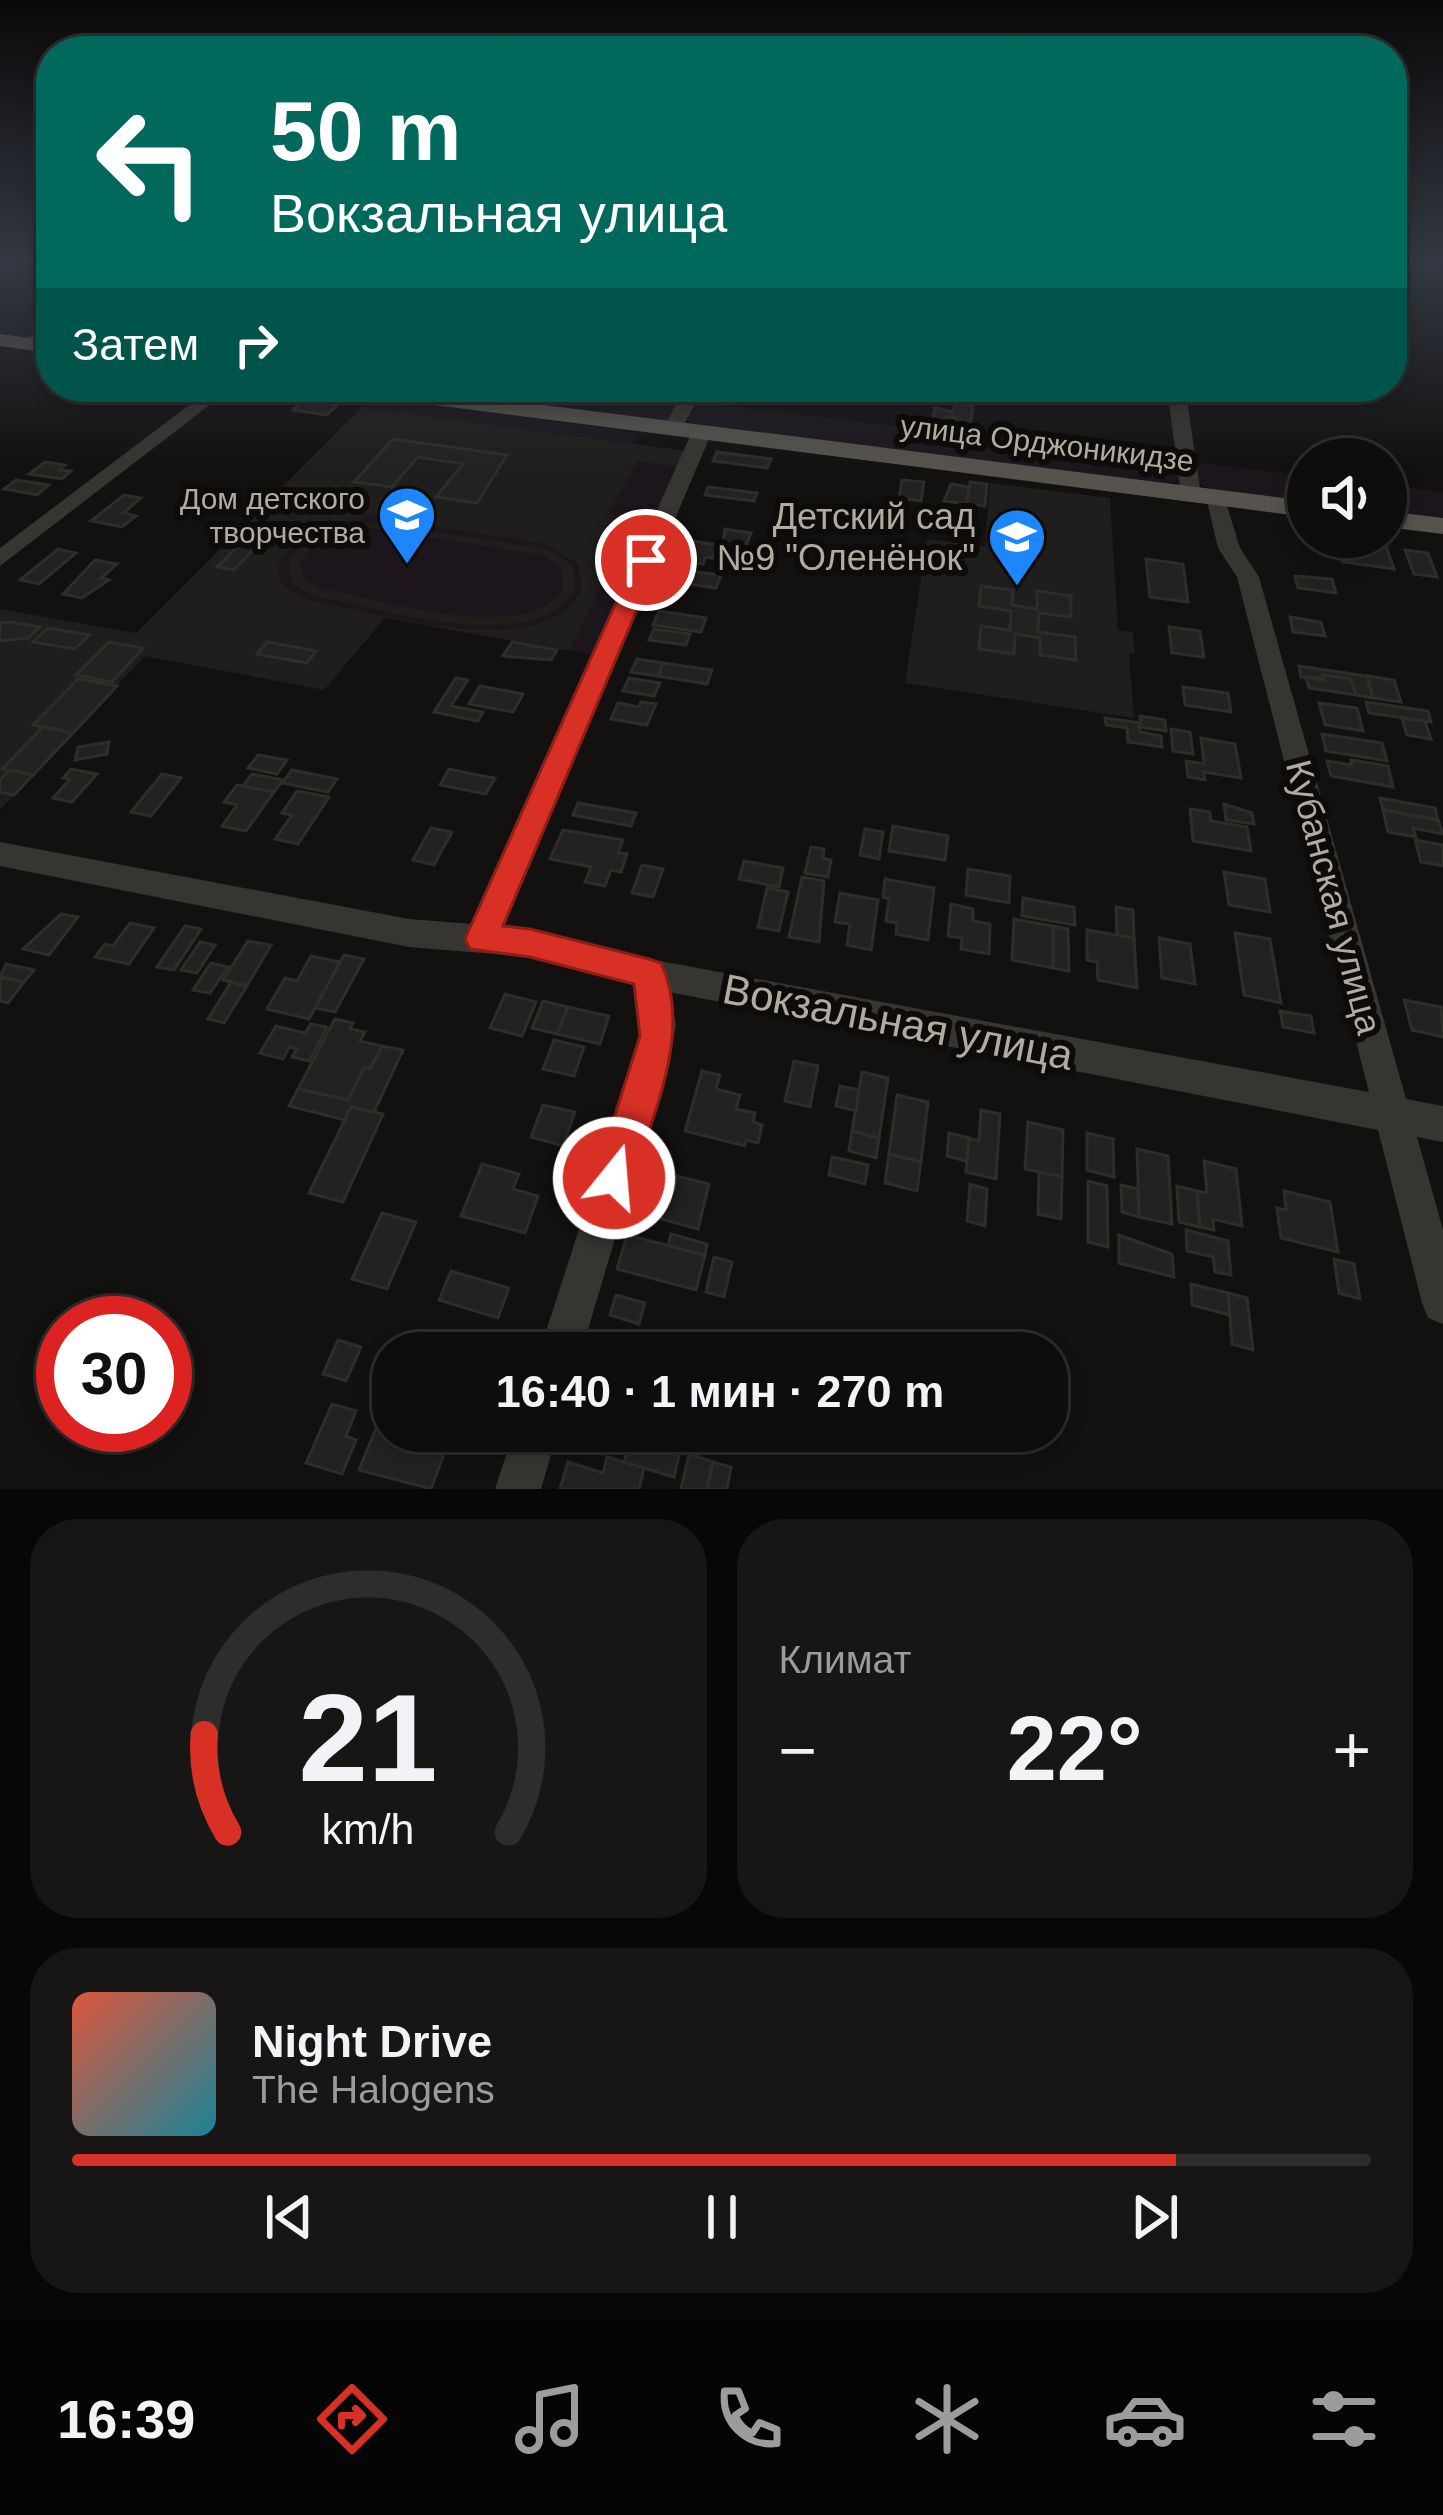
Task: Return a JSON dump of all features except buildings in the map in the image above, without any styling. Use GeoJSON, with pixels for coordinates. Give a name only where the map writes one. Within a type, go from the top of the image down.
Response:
{"type":"FeatureCollection","features":[{"type":"Feature","properties":{"kind":"main road"},"geometry":{"type":"LineString","coordinates":[[0,340],[36,345]]}},
{"type":"Feature","properties":{"kind":"main road","name":"улица Орджоникидзе"},"geometry":{"type":"LineString","coordinates":[[462,402],[1287,506]]}},
{"type":"Feature","properties":{"kind":"main road"},"geometry":{"type":"LineString","coordinates":[[1407,522],[1443,526]]}},
{"type":"Feature","properties":{"kind":"street"},"geometry":{"type":"LineString","coordinates":[[0,559],[204,402]]}},
{"type":"Feature","properties":{"kind":"street"},"geometry":{"type":"LineString","coordinates":[[672,430],[687,402]]}},
{"type":"Feature","properties":{"kind":"street","name":"Кубанская улица"},"geometry":{"type":"LineString","coordinates":[[1180,402],[1204,495],[1228,548],[1248,578],[1443,1303]]}},
{"type":"Feature","properties":{"kind":"street"},"geometry":{"type":"LineString","coordinates":[[481,939],[701,434]]}},
{"type":"Feature","properties":{"kind":"street","name":"Вокзальная улица"},"geometry":{"type":"LineString","coordinates":[[0,854],[409,933],[530,943],[649,974],[1443,1124]]}},
{"type":"Feature","properties":{"kind":"street"},"geometry":{"type":"LineString","coordinates":[[567,1332],[655,1047],[658,1025],[649,974]]}},
{"type":"Feature","properties":{"kind":"street"},"geometry":{"type":"LineString","coordinates":[[518,1489],[529,1452]]}},
{"type":"Feature","properties":{"kind":"shaded area"},"geometry":{"type":"Polygon","coordinates":[[[367,402],[416,402],[639,433],[632,444],[362,407],[367,402]]]}},
{"type":"Feature","properties":{"kind":"shaded area"},"geometry":{"type":"Polygon","coordinates":[[[508,402],[681,402],[667,421],[508,402]]]}},
{"type":"Feature","properties":{"kind":"shaded area"},"geometry":{"type":"Polygon","coordinates":[[[696,402],[1176,460],[1180,480],[1167,485],[694,427],[687,419],[696,402]]]}},
{"type":"Feature","properties":{"kind":"shaded area","name":"Дом детского творчества"},"geometry":{"type":"Polygon","coordinates":[[[362,407],[687,451],[680,467],[609,513],[635,517],[570,651],[385,618],[324,690],[145,656],[0,810],[0,609],[136,633],[362,407]]]}},
{"type":"Feature","properties":{"kind":"shaded area"},"geometry":{"type":"Polygon","coordinates":[[[638,461],[680,467],[597,655],[570,651],[634,518],[608,513],[638,461]]]}},
{"type":"Feature","properties":{"kind":"shaded area"},"geometry":{"type":"Polygon","coordinates":[[[1195,462],[1287,473],[1287,500],[1214,491],[1197,482],[1195,462]]]}},
{"type":"Feature","properties":{"kind":"shaded area","name":"Детский сад №9 \"Оленёнок\""},"geometry":{"type":"Polygon","coordinates":[[[990,483],[1110,498],[1118,630],[1133,632],[1134,653],[1129,653],[1134,718],[905,683],[927,539],[985,546],[990,483]]]}},
{"type":"Feature","properties":{"kind":"shaded area"},"geometry":{"type":"Polygon","coordinates":[[[1407,488],[1443,492],[1443,520],[1407,516],[1407,488]]]}},
{"type":"Feature","properties":{"kind":"shaded area"},"geometry":{"type":"Polygon","coordinates":[[[374,517],[546,544],[579,564],[581,591],[561,613],[531,626],[496,630],[375,615],[310,601],[287,588],[278,574],[281,560],[294,547],[312,535],[333,526],[374,517]],[[359,521],[317,534],[288,565],[293,584],[315,596],[415,617],[492,625],[527,621],[555,610],[575,590],[573,566],[548,549],[359,521]]]}},
{"type":"Feature","properties":{"kind":"shaded area"},"geometry":{"type":"Polygon","coordinates":[[[364,527],[542,555],[562,569],[563,589],[545,606],[518,615],[486,617],[379,601],[322,589],[304,579],[300,564],[311,548],[335,533],[364,527]]]}},
{"type":"Feature","properties":{"kind":"place","name":"Дом детского творчества"},"geometry":{"type":"Point","coordinates":[407,566]}},
{"type":"Feature","properties":{"kind":"place","name":"Детский сад №9 \"Оленёнок\""},"geometry":{"type":"Point","coordinates":[1017,588]}},
{"type":"Feature","properties":{"kind":"route"},"geometry":{"type":"LineString","coordinates":[[614,1178],[657,1036],[649,974],[530,943],[481,939],[646,560]]}}]}
